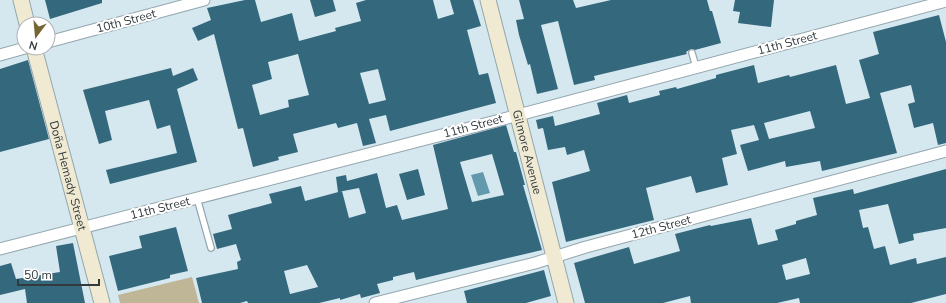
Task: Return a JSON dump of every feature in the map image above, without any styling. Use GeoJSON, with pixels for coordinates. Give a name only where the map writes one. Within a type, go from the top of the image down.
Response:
{"type":"FeatureCollection","features":[{"type":"Feature","properties":{"kind":"main road"},"geometry":{"type":"LineString","coordinates":[[21,0],[26,16]]}},
{"type":"Feature","properties":{"kind":"main road","name":"Gilmore Avenue"},"geometry":{"type":"LineString","coordinates":[[488,0],[566,303]]}},
{"type":"Feature","properties":{"kind":"main road","name":"Doña Hemady Street"},"geometry":{"type":"LineString","coordinates":[[36,56],[102,303]]}},
{"type":"Feature","properties":{"kind":"street","name":"10th Street"},"geometry":{"type":"LineString","coordinates":[[56,40],[204,0]]}},
{"type":"Feature","properties":{"kind":"street","name":"11th Street"},"geometry":{"type":"LineString","coordinates":[[0,249],[517,115],[946,1]]}},
{"type":"Feature","properties":{"kind":"street"},"geometry":{"type":"LineString","coordinates":[[0,55],[16,51]]}},
{"type":"Feature","properties":{"kind":"street","name":"12th Street"},"geometry":{"type":"LineString","coordinates":[[375,303],[554,257],[586,247],[946,151]]}},
{"type":"Feature","properties":{"kind":"lane"},"geometry":{"type":"LineString","coordinates":[[692,54],[696,67]]}},
{"type":"Feature","properties":{"kind":"lane"},"geometry":{"type":"LineString","coordinates":[[197,198],[211,248]]}},
{"type":"Feature","properties":{"kind":"shaded area"},"geometry":{"type":"Polygon","coordinates":[[[192,277],[199,303],[120,303],[118,295],[192,277]]]}},
{"type":"Feature","properties":{"kind":"water"},"geometry":{"type":"Polygon","coordinates":[[[483,172],[490,193],[478,196],[471,175],[483,172]]]}},
{"type":"Feature","properties":{"kind":"building"},"geometry":{"type":"Polygon","coordinates":[[[45,0],[102,0],[102,3],[56,17],[49,16],[45,0]]]}},
{"type":"Feature","properties":{"kind":"building"},"geometry":{"type":"Polygon","coordinates":[[[245,0],[255,0],[261,22],[292,13],[299,41],[336,31],[335,28],[361,21],[356,3],[366,0],[433,0],[438,19],[454,14],[450,0],[473,0],[481,26],[467,30],[479,75],[488,73],[496,103],[390,131],[386,115],[369,119],[376,143],[363,146],[357,123],[338,128],[336,123],[293,134],[298,152],[278,157],[279,160],[253,167],[243,128],[238,129],[214,34],[198,41],[192,28],[211,20],[207,8],[245,0]],[[298,54],[268,62],[272,79],[252,85],[260,115],[289,107],[288,100],[309,95],[298,54]],[[378,69],[360,73],[369,104],[386,100],[378,69]]]}},
{"type":"Feature","properties":{"kind":"building"},"geometry":{"type":"Polygon","coordinates":[[[310,0],[333,0],[336,11],[315,17],[310,0]]]}},
{"type":"Feature","properties":{"kind":"building"},"geometry":{"type":"Polygon","coordinates":[[[519,0],[573,0],[576,8],[611,0],[707,0],[710,11],[712,11],[721,43],[695,50],[691,49],[686,52],[687,54],[594,76],[595,80],[574,85],[558,21],[541,25],[558,89],[537,94],[530,64],[528,65],[516,20],[524,19],[519,0]]]}},
{"type":"Feature","properties":{"kind":"building"},"geometry":{"type":"Polygon","coordinates":[[[735,0],[774,0],[771,27],[738,23],[740,12],[733,11],[735,0]]]}},
{"type":"Feature","properties":{"kind":"building"},"geometry":{"type":"Polygon","coordinates":[[[939,15],[946,42],[946,143],[938,145],[933,123],[914,128],[908,104],[915,102],[911,85],[880,93],[897,153],[822,171],[820,161],[786,167],[785,161],[748,171],[740,145],[759,140],[754,125],[731,130],[737,154],[722,158],[728,185],[696,193],[691,176],[646,188],[654,220],[566,242],[552,182],[590,171],[584,150],[567,155],[565,147],[548,150],[543,128],[538,129],[536,120],[553,116],[555,126],[600,114],[597,103],[627,95],[629,103],[660,95],[659,91],[676,87],[677,89],[716,78],[716,75],[754,65],[758,83],[789,75],[790,77],[836,65],[846,104],[870,98],[859,60],[879,54],[873,32],[939,15]],[[810,111],[764,123],[769,139],[815,128],[810,111]]]}},
{"type":"Feature","properties":{"kind":"building"},"geometry":{"type":"Polygon","coordinates":[[[28,60],[49,139],[0,152],[0,69],[28,60]]]}},
{"type":"Feature","properties":{"kind":"building"},"geometry":{"type":"Polygon","coordinates":[[[171,68],[173,76],[193,68],[198,80],[177,89],[197,162],[110,184],[106,170],[177,153],[170,125],[157,129],[149,100],[105,111],[112,140],[99,144],[83,90],[171,68]]]}},
{"type":"Feature","properties":{"kind":"building"},"geometry":{"type":"Polygon","coordinates":[[[506,125],[514,152],[516,152],[525,185],[523,185],[542,250],[416,280],[414,272],[393,277],[393,280],[377,284],[380,293],[361,298],[360,294],[340,300],[340,298],[319,303],[248,303],[247,301],[240,303],[202,303],[196,278],[238,269],[237,262],[241,260],[236,244],[217,249],[213,234],[232,229],[228,215],[272,203],[269,194],[301,186],[305,201],[339,192],[336,177],[346,175],[347,181],[377,173],[386,208],[397,205],[402,220],[448,209],[433,145],[506,125]],[[492,154],[460,162],[472,202],[504,195],[492,154]],[[359,188],[342,191],[349,218],[366,213],[359,188]],[[307,265],[284,271],[290,294],[318,287],[307,265]]]}},
{"type":"Feature","properties":{"kind":"building"},"geometry":{"type":"Polygon","coordinates":[[[418,169],[425,195],[407,200],[399,174],[418,169]]]}},
{"type":"Feature","properties":{"kind":"building"},"geometry":{"type":"Polygon","coordinates":[[[946,169],[946,228],[913,234],[914,240],[899,244],[888,204],[859,210],[863,228],[868,227],[874,249],[885,246],[890,265],[916,258],[917,264],[946,257],[946,294],[911,303],[800,303],[799,298],[777,303],[691,303],[690,296],[663,303],[585,303],[574,263],[629,247],[634,264],[680,251],[675,234],[710,225],[751,218],[758,245],[778,240],[775,230],[796,224],[796,221],[817,215],[813,198],[853,189],[854,194],[946,169]],[[806,258],[782,265],[786,280],[810,274],[806,258]]]}},
{"type":"Feature","properties":{"kind":"building"},"geometry":{"type":"Polygon","coordinates":[[[176,227],[188,271],[170,275],[170,278],[118,291],[109,256],[142,248],[139,236],[176,227]]]}},
{"type":"Feature","properties":{"kind":"building"},"geometry":{"type":"Polygon","coordinates":[[[73,243],[85,303],[27,303],[25,289],[0,295],[0,266],[11,263],[16,279],[60,272],[56,246],[73,243]]]}},
{"type":"Feature","properties":{"kind":"building"},"geometry":{"type":"Polygon","coordinates":[[[544,270],[551,296],[526,303],[467,303],[464,291],[544,270]]]}}]}
